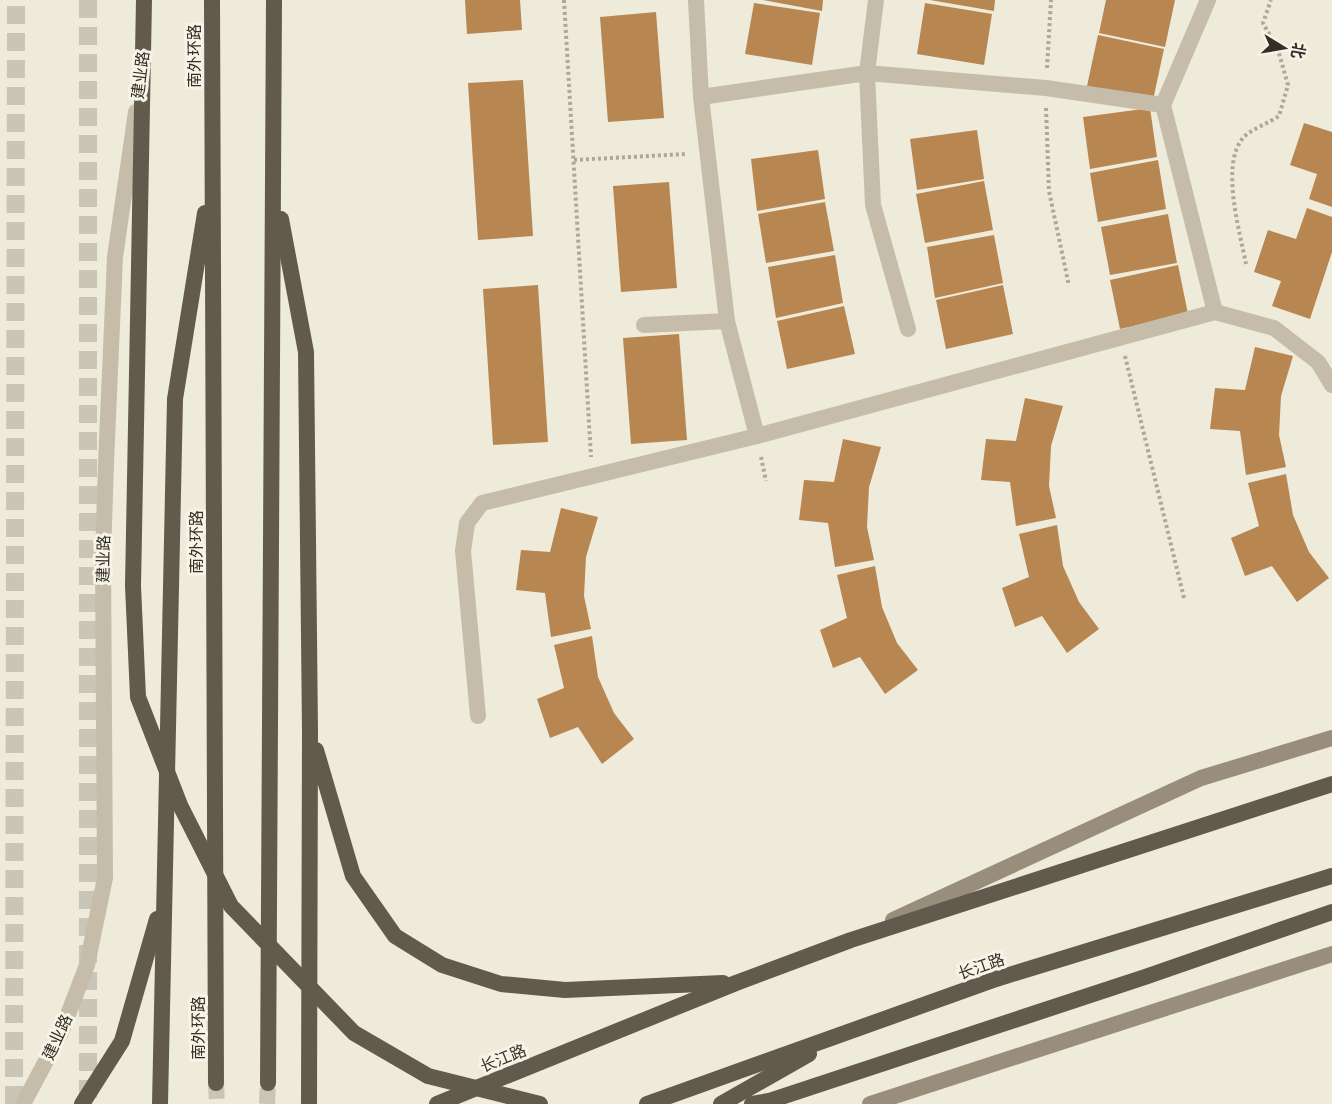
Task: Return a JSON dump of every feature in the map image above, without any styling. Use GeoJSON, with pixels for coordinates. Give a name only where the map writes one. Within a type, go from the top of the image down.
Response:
{"type":"FeatureCollection","features":[{"type":"Feature","properties":{"kind":"highway"},"geometry":{"type":"LineString","coordinates":[[144,0],[133,586],[138,697],[180,805],[231,906],[354,1033],[428,1076],[540,1104]]}},
{"type":"Feature","properties":{"kind":"highway","name":"南外环路"},"geometry":{"type":"LineString","coordinates":[[212,0],[216,1083]]}},
{"type":"Feature","properties":{"kind":"highway"},"geometry":{"type":"LineString","coordinates":[[268,1083],[274,0]]}},
{"type":"Feature","properties":{"kind":"highway"},"geometry":{"type":"LineString","coordinates":[[160,1104],[175,399],[213,165]]}},
{"type":"Feature","properties":{"kind":"highway"},"geometry":{"type":"LineString","coordinates":[[273,181],[306,352],[310,731],[309,1104]]}},
{"type":"Feature","properties":{"kind":"highway"},"geometry":{"type":"LineString","coordinates":[[310,731],[354,876],[395,936],[442,964],[501,984],[565,990],[736,982]]}},
{"type":"Feature","properties":{"kind":"highway","name":"长江路"},"geometry":{"type":"LineString","coordinates":[[436,1104],[736,982],[851,940],[1332,784]]}},
{"type":"Feature","properties":{"kind":"highway","name":"长江路"},"geometry":{"type":"LineString","coordinates":[[647,1104],[996,979],[1332,876]]}},
{"type":"Feature","properties":{"kind":"highway"},"geometry":{"type":"LineString","coordinates":[[82,1104],[122,1041],[164,895]]}},
{"type":"Feature","properties":{"kind":"highway"},"geometry":{"type":"LineString","coordinates":[[752,1104],[768,1101],[1145,977],[1332,912]]}},
{"type":"Feature","properties":{"kind":"highway"},"geometry":{"type":"LineString","coordinates":[[721,1104],[849,1031]]}},
{"type":"Feature","properties":{"kind":"main road","name":"长江路"},"geometry":{"type":"LineString","coordinates":[[851,940],[1201,778],[1332,738]]}},
{"type":"Feature","properties":{"kind":"main road"},"geometry":{"type":"LineString","coordinates":[[870,1104],[1332,954]]}},
{"type":"Feature","properties":{"kind":"street","name":"建业路"},"geometry":{"type":"LineString","coordinates":[[23,1104],[61,1033],[87,965],[105,878],[103,556],[115,257],[129,171],[142,65],[144,0]]}},
{"type":"Feature","properties":{"kind":"street"},"geometry":{"type":"LineString","coordinates":[[696,0],[701,97],[727,321],[757,436]]}},
{"type":"Feature","properties":{"kind":"street"},"geometry":{"type":"LineString","coordinates":[[876,0],[867,73],[873,205],[908,328]]}},
{"type":"Feature","properties":{"kind":"street"},"geometry":{"type":"LineString","coordinates":[[1208,0],[1164,105],[1215,312]]}},
{"type":"Feature","properties":{"kind":"street"},"geometry":{"type":"LineString","coordinates":[[701,97],[867,73],[1046,88],[1164,105]]}},
{"type":"Feature","properties":{"kind":"street"},"geometry":{"type":"LineString","coordinates":[[478,717],[463,551],[466,523],[482,503],[757,436],[1215,312],[1274,327],[1318,363],[1332,385]]}},
{"type":"Feature","properties":{"kind":"street"},"geometry":{"type":"LineString","coordinates":[[644,325],[727,321]]}},
{"type":"Feature","properties":{"kind":"path"},"geometry":{"type":"LineString","coordinates":[[564,0],[592,475]]}},
{"type":"Feature","properties":{"kind":"path"},"geometry":{"type":"LineString","coordinates":[[1051,0],[1046,88],[1048,191],[1069,286]]}},
{"type":"Feature","properties":{"kind":"path"},"geometry":{"type":"LineString","coordinates":[[1246,264],[1234,198],[1232,162],[1244,138],[1279,116],[1288,85],[1278,50],[1263,23],[1271,0]]}},
{"type":"Feature","properties":{"kind":"path"},"geometry":{"type":"LineString","coordinates":[[574,160],[708,153]]}},
{"type":"Feature","properties":{"kind":"path"},"geometry":{"type":"LineString","coordinates":[[1120,338],[1184,598]]}},
{"type":"Feature","properties":{"kind":"building"},"geometry":{"type":"Polygon","coordinates":[[[465,0],[520,0],[522,30],[467,34],[465,0]]]}},
{"type":"Feature","properties":{"kind":"building"},"geometry":{"type":"Polygon","coordinates":[[[763,0],[823,0],[822,11],[763,0]]]}},
{"type":"Feature","properties":{"kind":"building"},"geometry":{"type":"Polygon","coordinates":[[[930,0],[995,0],[994,11],[930,0]]]}},
{"type":"Feature","properties":{"kind":"building"},"geometry":{"type":"Polygon","coordinates":[[[1106,0],[1175,0],[1165,47],[1099,33],[1106,0]]]}},
{"type":"Feature","properties":{"kind":"building"},"geometry":{"type":"Polygon","coordinates":[[[754,3],[820,13],[812,65],[745,54],[754,3]]]}},
{"type":"Feature","properties":{"kind":"building"},"geometry":{"type":"Polygon","coordinates":[[[925,3],[992,14],[984,65],[917,54],[925,3]]]}},
{"type":"Feature","properties":{"kind":"building"},"geometry":{"type":"Polygon","coordinates":[[[656,12],[664,118],[608,122],[600,17],[656,12]]]}},
{"type":"Feature","properties":{"kind":"building"},"geometry":{"type":"Polygon","coordinates":[[[1098,35],[1164,49],[1153,100],[1087,86],[1098,35]]]}},
{"type":"Feature","properties":{"kind":"building"},"geometry":{"type":"Polygon","coordinates":[[[523,80],[533,236],[478,240],[468,83],[523,80]]]}},
{"type":"Feature","properties":{"kind":"building"},"geometry":{"type":"Polygon","coordinates":[[[1150,108],[1157,157],[1090,169],[1083,117],[1150,108]]]}},
{"type":"Feature","properties":{"kind":"building"},"geometry":{"type":"Polygon","coordinates":[[[1304,123],[1332,132],[1332,207],[1309,199],[1317,174],[1290,165],[1304,123]]]}},
{"type":"Feature","properties":{"kind":"building"},"geometry":{"type":"Polygon","coordinates":[[[977,130],[984,179],[917,190],[910,139],[977,130]]]}},
{"type":"Feature","properties":{"kind":"building"},"geometry":{"type":"Polygon","coordinates":[[[818,150],[825,199],[757,211],[751,159],[818,150]]]}},
{"type":"Feature","properties":{"kind":"building"},"geometry":{"type":"Polygon","coordinates":[[[1158,160],[1166,209],[1098,222],[1090,173],[1158,160]]]}},
{"type":"Feature","properties":{"kind":"building"},"geometry":{"type":"Polygon","coordinates":[[[984,181],[993,230],[925,243],[916,194],[984,181]]]}},
{"type":"Feature","properties":{"kind":"building"},"geometry":{"type":"Polygon","coordinates":[[[669,182],[677,288],[621,292],[613,186],[669,182]]]}},
{"type":"Feature","properties":{"kind":"building"},"geometry":{"type":"Polygon","coordinates":[[[825,202],[834,251],[766,263],[758,214],[825,202]]]}},
{"type":"Feature","properties":{"kind":"building"},"geometry":{"type":"Polygon","coordinates":[[[1307,208],[1332,217],[1332,252],[1310,319],[1272,306],[1281,281],[1254,272],[1268,230],[1296,239],[1307,208]]]}},
{"type":"Feature","properties":{"kind":"building"},"geometry":{"type":"Polygon","coordinates":[[[1168,214],[1177,263],[1110,275],[1101,227],[1168,214]]]}},
{"type":"Feature","properties":{"kind":"building"},"geometry":{"type":"Polygon","coordinates":[[[994,235],[1003,283],[935,298],[927,247],[994,235]]]}},
{"type":"Feature","properties":{"kind":"building"},"geometry":{"type":"Polygon","coordinates":[[[835,255],[843,303],[776,318],[768,267],[835,255]]]}},
{"type":"Feature","properties":{"kind":"building"},"geometry":{"type":"Polygon","coordinates":[[[1178,265],[1188,314],[1120,329],[1110,280],[1178,265]]]}},
{"type":"Feature","properties":{"kind":"building"},"geometry":{"type":"Polygon","coordinates":[[[538,285],[548,442],[493,445],[483,289],[538,285]]]}},
{"type":"Feature","properties":{"kind":"building"},"geometry":{"type":"Polygon","coordinates":[[[1003,285],[1013,334],[946,349],[936,300],[1003,285]]]}},
{"type":"Feature","properties":{"kind":"building"},"geometry":{"type":"Polygon","coordinates":[[[844,306],[855,354],[787,369],[777,321],[844,306]]]}},
{"type":"Feature","properties":{"kind":"building"},"geometry":{"type":"Polygon","coordinates":[[[679,334],[687,440],[631,444],[623,338],[679,334]]]}},
{"type":"Feature","properties":{"kind":"building"},"geometry":{"type":"Polygon","coordinates":[[[1255,347],[1293,356],[1281,396],[1279,435],[1286,467],[1246,475],[1240,431],[1210,429],[1215,388],[1245,390],[1255,347]]]}},
{"type":"Feature","properties":{"kind":"building"},"geometry":{"type":"Polygon","coordinates":[[[1025,398],[1063,406],[1051,446],[1049,486],[1056,518],[1016,526],[1010,482],[981,480],[986,439],[1016,441],[1025,398]]]}},
{"type":"Feature","properties":{"kind":"building"},"geometry":{"type":"Polygon","coordinates":[[[843,439],[881,447],[869,487],[867,527],[874,560],[835,567],[828,523],[799,520],[804,480],[834,482],[843,439]]]}},
{"type":"Feature","properties":{"kind":"building"},"geometry":{"type":"Polygon","coordinates":[[[1286,474],[1293,515],[1309,552],[1329,578],[1297,602],[1272,566],[1245,576],[1231,538],[1259,526],[1248,483],[1286,474]]]}},
{"type":"Feature","properties":{"kind":"building"},"geometry":{"type":"Polygon","coordinates":[[[561,508],[598,517],[586,557],[584,596],[591,629],[551,637],[545,593],[516,590],[521,550],[550,552],[561,508]]]}},
{"type":"Feature","properties":{"kind":"building"},"geometry":{"type":"Polygon","coordinates":[[[1057,525],[1063,566],[1079,602],[1099,629],[1067,653],[1042,616],[1015,627],[1002,588],[1029,577],[1019,534],[1057,525]]]}},
{"type":"Feature","properties":{"kind":"building"},"geometry":{"type":"Polygon","coordinates":[[[875,566],[882,607],[897,643],[918,670],[885,694],[860,657],[833,668],[820,630],[847,618],[837,575],[875,566]]]}},
{"type":"Feature","properties":{"kind":"building"},"geometry":{"type":"Polygon","coordinates":[[[592,636],[598,677],[614,713],[634,739],[602,764],[578,727],[550,738],[537,699],[564,688],[554,645],[592,636]]]}},
{"type":"Feature","properties":{"kind":"tunnel"},"geometry":{"type":"LineString","coordinates":[[14,1104],[16,0]]}},
{"type":"Feature","properties":{"kind":"tunnel"},"geometry":{"type":"LineString","coordinates":[[88,0],[88,1102]]}},
{"type":"Feature","properties":{"kind":"tunnel"},"geometry":{"type":"LineString","coordinates":[[216,1083],[217,1104]]}},
{"type":"Feature","properties":{"kind":"tunnel"},"geometry":{"type":"LineString","coordinates":[[267,1104],[268,1083]]}}]}
